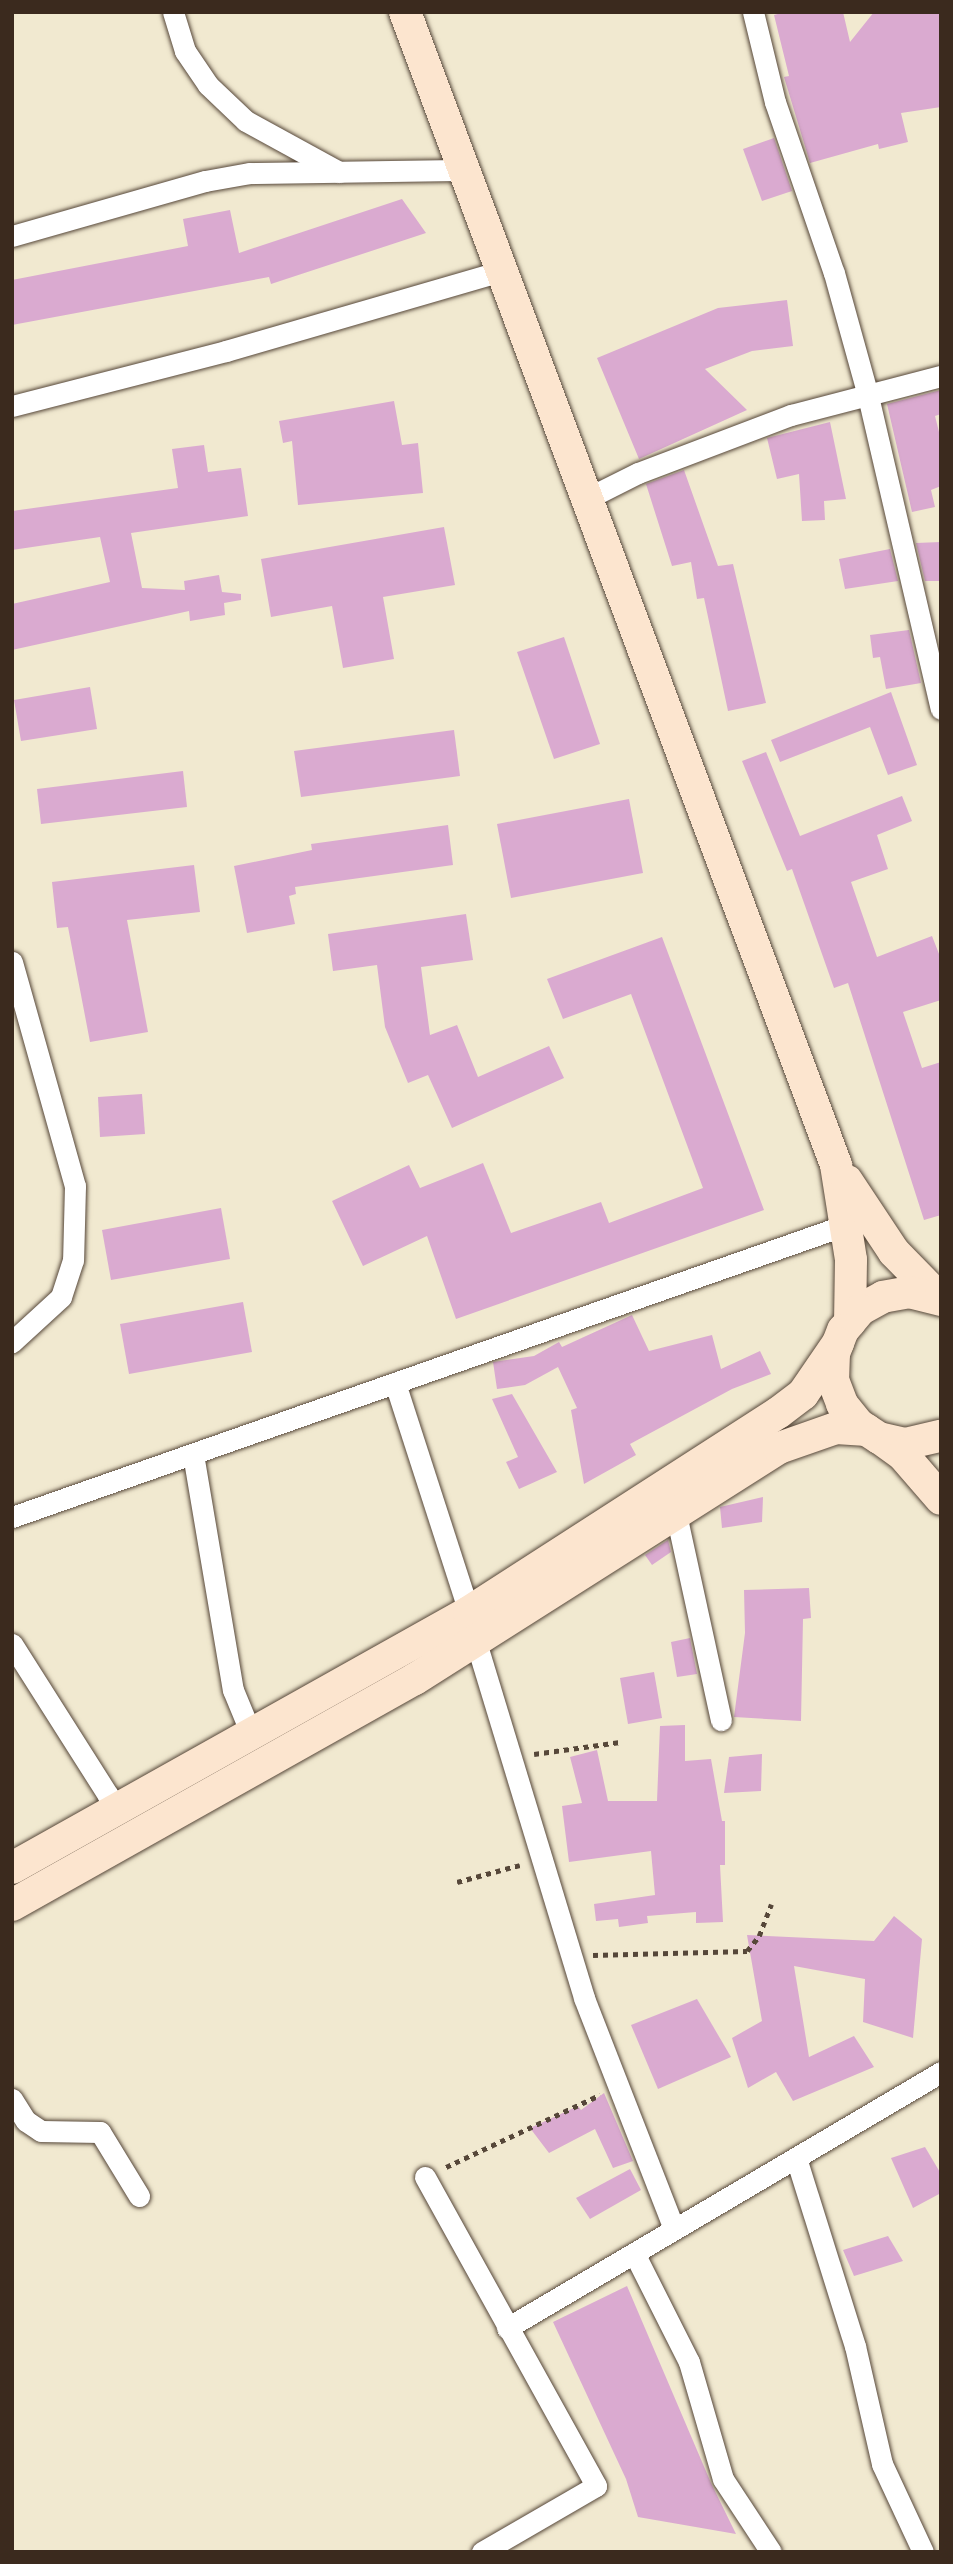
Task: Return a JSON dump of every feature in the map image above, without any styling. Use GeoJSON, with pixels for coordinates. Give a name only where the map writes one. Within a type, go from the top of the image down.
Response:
{"type":"FeatureCollection","features":[{"type":"Feature","properties":{"kind":"main road"},"geometry":{"type":"LineString","coordinates":[[405,12],[836,1165],[848,1224],[844,1333],[833,1380],[842,1404],[873,1434],[904,1455],[941,1499]]}},
{"type":"Feature","properties":{"kind":"main road"},"geometry":{"type":"LineString","coordinates":[[836,1165],[894,1252],[941,1300]]}},
{"type":"Feature","properties":{"kind":"main road"},"geometry":{"type":"LineString","coordinates":[[12,1868],[250,1731],[473,1627],[803,1394],[860,1310],[883,1297],[909,1292],[941,1300]]}},
{"type":"Feature","properties":{"kind":"main road"},"geometry":{"type":"LineString","coordinates":[[12,1905],[473,1627],[677,1514],[779,1448],[836,1428],[873,1434],[905,1444],[941,1436]]}},
{"type":"Feature","properties":{"kind":"street"},"geometry":{"type":"LineString","coordinates":[[173,12],[186,51],[208,85],[247,121],[339,172]]}},
{"type":"Feature","properties":{"kind":"street"},"geometry":{"type":"LineString","coordinates":[[753,12],[775,102],[834,273],[868,396],[941,709]]}},
{"type":"Feature","properties":{"kind":"street"},"geometry":{"type":"LineString","coordinates":[[12,236],[205,181],[250,173],[464,170]]}},
{"type":"Feature","properties":{"kind":"street"},"geometry":{"type":"LineString","coordinates":[[12,406],[226,351],[502,271]]}},
{"type":"Feature","properties":{"kind":"street"},"geometry":{"type":"LineString","coordinates":[[588,498],[638,473],[741,433],[941,376]]}},
{"type":"Feature","properties":{"kind":"street"},"geometry":{"type":"LineString","coordinates":[[12,962],[75,1186],[73,1260],[61,1297],[12,1342]]}},
{"type":"Feature","properties":{"kind":"street"},"geometry":{"type":"LineString","coordinates":[[12,1517],[848,1224]]}},
{"type":"Feature","properties":{"kind":"street"},"geometry":{"type":"LineString","coordinates":[[395,1383],[473,1627],[571,1956],[617,2087],[674,2229]]}},
{"type":"Feature","properties":{"kind":"street"},"geometry":{"type":"LineString","coordinates":[[193,1454],[233,1690],[250,1731]]}},
{"type":"Feature","properties":{"kind":"street"},"geometry":{"type":"LineString","coordinates":[[677,1514],[721,1720]]}},
{"type":"Feature","properties":{"kind":"street"},"geometry":{"type":"LineString","coordinates":[[12,1644],[108,1795],[112,1812]]}},
{"type":"Feature","properties":{"kind":"street"},"geometry":{"type":"LineString","coordinates":[[507,2328],[941,2072]]}},
{"type":"Feature","properties":{"kind":"street"},"geometry":{"type":"LineString","coordinates":[[12,2099],[26,2121],[41,2131],[100,2132],[139,2196]]}},
{"type":"Feature","properties":{"kind":"street"},"geometry":{"type":"LineString","coordinates":[[796,2158],[855,2346],[882,2464],[923,2552]]}},
{"type":"Feature","properties":{"kind":"street"},"geometry":{"type":"LineString","coordinates":[[425,2176],[596,2486],[482,2552]]}},
{"type":"Feature","properties":{"kind":"street"},"geometry":{"type":"LineString","coordinates":[[634,2253],[689,2362],[723,2479],[771,2552]]}},
{"type":"Feature","properties":{"kind":"path"},"geometry":{"type":"LineString","coordinates":[[513,1758],[620,1742]]}},
{"type":"Feature","properties":{"kind":"path"},"geometry":{"type":"LineString","coordinates":[[457,1882],[541,1859]]}},
{"type":"Feature","properties":{"kind":"path"},"geometry":{"type":"LineString","coordinates":[[571,1956],[747,1951],[759,1936],[772,1904]]}},
{"type":"Feature","properties":{"kind":"path"},"geometry":{"type":"LineString","coordinates":[[425,2176],[617,2087]]}},
{"type":"Feature","properties":{"kind":"building"},"geometry":{"type":"Polygon","coordinates":[[[785,12],[843,12],[850,42],[874,12],[941,12],[941,107],[901,113],[908,142],[879,149],[878,144],[810,163],[784,77],[789,76],[774,15],[785,12]]]}},
{"type":"Feature","properties":{"kind":"building"},"geometry":{"type":"Polygon","coordinates":[[[774,138],[792,191],[762,201],[743,149],[774,138]]]}},
{"type":"Feature","properties":{"kind":"building"},"geometry":{"type":"Polygon","coordinates":[[[402,199],[426,233],[271,284],[269,277],[12,325],[12,280],[188,246],[183,219],[230,210],[239,253],[402,199]]]}},
{"type":"Feature","properties":{"kind":"building"},"geometry":{"type":"Polygon","coordinates":[[[787,300],[793,346],[752,351],[705,369],[747,410],[639,459],[597,358],[718,308],[787,300]]]}},
{"type":"Feature","properties":{"kind":"building"},"geometry":{"type":"Polygon","coordinates":[[[941,390],[941,414],[935,416],[941,440],[941,486],[931,490],[935,507],[912,512],[887,404],[941,390]]]}},
{"type":"Feature","properties":{"kind":"building"},"geometry":{"type":"Polygon","coordinates":[[[394,401],[402,445],[418,443],[423,493],[298,505],[292,441],[283,443],[279,421],[394,401]]]}},
{"type":"Feature","properties":{"kind":"building"},"geometry":{"type":"Polygon","coordinates":[[[830,422],[846,499],[824,501],[825,520],[802,521],[799,474],[777,479],[767,438],[830,422]]]}},
{"type":"Feature","properties":{"kind":"building"},"geometry":{"type":"Polygon","coordinates":[[[204,445],[208,472],[241,468],[248,516],[131,533],[142,588],[185,590],[184,581],[219,575],[222,592],[241,594],[241,600],[224,603],[225,615],[190,621],[189,611],[12,650],[12,604],[110,582],[100,537],[12,550],[12,511],[178,488],[172,449],[204,445]]]}},
{"type":"Feature","properties":{"kind":"building"},"geometry":{"type":"Polygon","coordinates":[[[684,470],[718,566],[733,564],[766,703],[728,711],[704,598],[697,599],[691,562],[672,566],[646,484],[684,470]]]}},
{"type":"Feature","properties":{"kind":"building"},"geometry":{"type":"Polygon","coordinates":[[[444,527],[455,585],[383,597],[394,659],[343,668],[332,606],[271,617],[261,559],[444,527]]]}},
{"type":"Feature","properties":{"kind":"building"},"geometry":{"type":"Polygon","coordinates":[[[941,542],[941,581],[925,581],[916,543],[941,542]]]}},
{"type":"Feature","properties":{"kind":"building"},"geometry":{"type":"Polygon","coordinates":[[[890,549],[898,581],[845,589],[839,559],[890,549]]]}},
{"type":"Feature","properties":{"kind":"building"},"geometry":{"type":"Polygon","coordinates":[[[909,630],[921,683],[886,689],[880,657],[873,658],[870,635],[909,630]]]}},
{"type":"Feature","properties":{"kind":"building"},"geometry":{"type":"Polygon","coordinates":[[[564,637],[600,744],[554,759],[517,652],[564,637]]]}},
{"type":"Feature","properties":{"kind":"building"},"geometry":{"type":"Polygon","coordinates":[[[90,687],[97,729],[21,741],[14,700],[90,687]]]}},
{"type":"Feature","properties":{"kind":"building"},"geometry":{"type":"Polygon","coordinates":[[[891,692],[917,765],[888,775],[870,727],[780,762],[771,740],[891,692]]]}},
{"type":"Feature","properties":{"kind":"building"},"geometry":{"type":"Polygon","coordinates":[[[454,730],[460,776],[301,797],[294,751],[454,730]]]}},
{"type":"Feature","properties":{"kind":"building"},"geometry":{"type":"Polygon","coordinates":[[[766,752],[800,836],[902,796],[912,821],[877,835],[888,869],[851,882],[877,957],[932,936],[941,959],[941,1000],[903,1012],[922,1068],[941,1062],[941,1215],[924,1220],[848,983],[834,988],[792,869],[787,871],[742,761],[766,752]]]}},
{"type":"Feature","properties":{"kind":"building"},"geometry":{"type":"Polygon","coordinates":[[[183,771],[187,807],[41,824],[37,789],[183,771]]]}},
{"type":"Feature","properties":{"kind":"building"},"geometry":{"type":"Polygon","coordinates":[[[629,799],[643,873],[511,898],[497,824],[629,799]]]}},
{"type":"Feature","properties":{"kind":"building"},"geometry":{"type":"Polygon","coordinates":[[[448,825],[453,865],[295,887],[296,894],[289,896],[295,924],[247,933],[234,866],[312,850],[311,844],[448,825]]]}},
{"type":"Feature","properties":{"kind":"building"},"geometry":{"type":"Polygon","coordinates":[[[194,865],[200,912],[127,920],[148,1032],[90,1042],[68,927],[57,928],[52,882],[194,865]]]}},
{"type":"Feature","properties":{"kind":"building"},"geometry":{"type":"Polygon","coordinates":[[[466,914],[473,960],[421,967],[430,1035],[457,1025],[478,1077],[549,1046],[564,1078],[452,1128],[428,1075],[408,1083],[385,1027],[377,965],[333,971],[328,934],[466,914]]]}},
{"type":"Feature","properties":{"kind":"building"},"geometry":{"type":"Polygon","coordinates":[[[662,937],[764,1210],[456,1319],[427,1236],[363,1266],[332,1201],[409,1165],[420,1188],[483,1163],[511,1233],[601,1202],[609,1223],[703,1188],[631,994],[563,1019],[547,979],[662,937]]]}},
{"type":"Feature","properties":{"kind":"building"},"geometry":{"type":"Polygon","coordinates":[[[142,1094],[145,1134],[100,1137],[98,1097],[142,1094]]]}},
{"type":"Feature","properties":{"kind":"building"},"geometry":{"type":"Polygon","coordinates":[[[221,1208],[230,1259],[111,1280],[102,1230],[221,1208]]]}},
{"type":"Feature","properties":{"kind":"building"},"geometry":{"type":"Polygon","coordinates":[[[243,1302],[252,1352],[129,1374],[120,1324],[243,1302]]]}},
{"type":"Feature","properties":{"kind":"building"},"geometry":{"type":"Polygon","coordinates":[[[632,1315],[649,1351],[712,1335],[721,1369],[760,1351],[771,1374],[732,1389],[630,1444],[636,1455],[584,1484],[571,1410],[577,1408],[558,1367],[525,1385],[497,1389],[493,1362],[534,1356],[559,1342],[562,1347],[632,1315]]]}},
{"type":"Feature","properties":{"kind":"building"},"geometry":{"type":"Polygon","coordinates":[[[512,1394],[557,1472],[519,1489],[506,1462],[518,1457],[492,1399],[512,1394]]]}},
{"type":"Feature","properties":{"kind":"building"},"geometry":{"type":"Polygon","coordinates":[[[763,1497],[762,1522],[722,1528],[720,1507],[763,1497]]]}},
{"type":"Feature","properties":{"kind":"building"},"geometry":{"type":"Polygon","coordinates":[[[668,1540],[671,1552],[652,1565],[645,1555],[668,1540]]]}},
{"type":"Feature","properties":{"kind":"building"},"geometry":{"type":"Polygon","coordinates":[[[809,1588],[811,1618],[803,1619],[801,1721],[734,1717],[745,1633],[744,1590],[809,1588]]]}},
{"type":"Feature","properties":{"kind":"building"},"geometry":{"type":"Polygon","coordinates":[[[690,1638],[697,1674],[677,1677],[671,1642],[690,1638]]]}},
{"type":"Feature","properties":{"kind":"building"},"geometry":{"type":"Polygon","coordinates":[[[654,1672],[662,1718],[628,1724],[620,1678],[654,1672]]]}},
{"type":"Feature","properties":{"kind":"building"},"geometry":{"type":"Polygon","coordinates":[[[685,1725],[685,1761],[711,1759],[722,1821],[725,1821],[725,1865],[720,1865],[723,1922],[696,1923],[696,1912],[647,1916],[648,1923],[619,1927],[618,1919],[596,1921],[594,1904],[655,1895],[651,1851],[569,1862],[562,1806],[582,1803],[570,1757],[597,1750],[608,1801],[657,1801],[660,1726],[685,1725]]]}},
{"type":"Feature","properties":{"kind":"building"},"geometry":{"type":"Polygon","coordinates":[[[762,1754],[761,1791],[724,1793],[729,1757],[762,1754]]]}},
{"type":"Feature","properties":{"kind":"building"},"geometry":{"type":"Polygon","coordinates":[[[894,1916],[922,1939],[913,2038],[863,2022],[865,1979],[794,1966],[809,2057],[854,2036],[874,2067],[793,2101],[776,2072],[748,2088],[732,2038],[762,2021],[747,1935],[874,1941],[894,1916]]]}},
{"type":"Feature","properties":{"kind":"building"},"geometry":{"type":"Polygon","coordinates":[[[697,1999],[731,2057],[658,2089],[631,2025],[697,1999]]]}},
{"type":"Feature","properties":{"kind":"building"},"geometry":{"type":"Polygon","coordinates":[[[604,2093],[633,2161],[613,2168],[595,2129],[549,2153],[530,2128],[578,2106],[581,2110],[604,2093]]]}},
{"type":"Feature","properties":{"kind":"building"},"geometry":{"type":"Polygon","coordinates":[[[925,2147],[941,2174],[941,2193],[913,2208],[891,2158],[925,2147]]]}},
{"type":"Feature","properties":{"kind":"building"},"geometry":{"type":"Polygon","coordinates":[[[630,2169],[641,2190],[590,2219],[576,2198],[630,2169]]]}},
{"type":"Feature","properties":{"kind":"building"},"geometry":{"type":"Polygon","coordinates":[[[888,2236],[903,2261],[854,2276],[843,2250],[888,2236]]]}},
{"type":"Feature","properties":{"kind":"building"},"geometry":{"type":"Polygon","coordinates":[[[627,2286],[711,2483],[736,2534],[638,2517],[626,2479],[553,2322],[627,2286]]]}}]}
